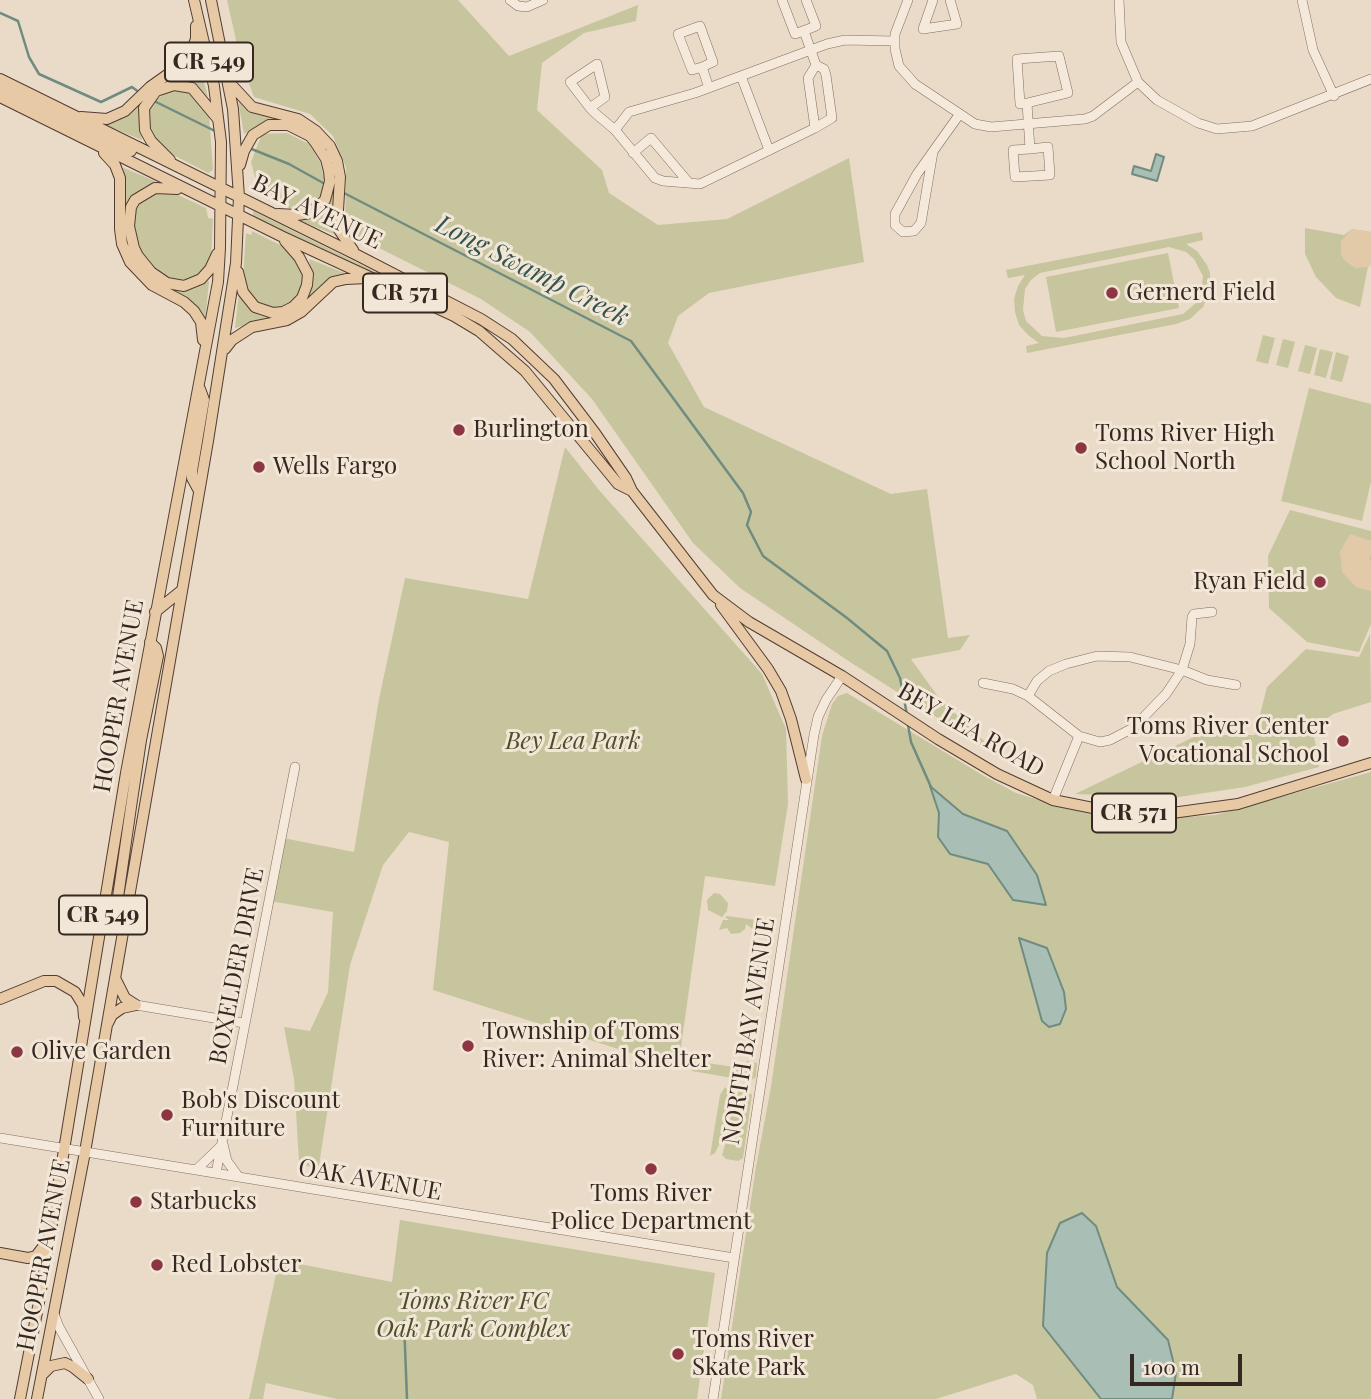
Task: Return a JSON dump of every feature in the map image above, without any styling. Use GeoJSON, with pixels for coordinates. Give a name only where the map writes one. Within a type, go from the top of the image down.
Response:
{"type":"FeatureCollection","features":[{"type":"Feature","properties":{"kind":"main road","name":"CR 549"},"geometry":{"type":"LineString","coordinates":[[211,0],[241,144]]}},
{"type":"Feature","properties":{"kind":"main road"},"geometry":{"type":"LineString","coordinates":[[174,164],[147,136],[143,113],[145,97],[190,56],[196,39],[194,3]]}},
{"type":"Feature","properties":{"kind":"main road","name":"HOOPER AVENUE"},"geometry":{"type":"LineString","coordinates":[[20,1399],[85,1027],[121,799],[218,282],[221,142],[214,86],[194,3]]}},
{"type":"Feature","properties":{"kind":"main road","name":"BAY AVENUE"},"geometry":{"type":"LineString","coordinates":[[0,79],[357,255],[481,319],[512,339],[554,379],[596,433],[632,491],[713,595],[750,622],[842,676]]}},
{"type":"Feature","properties":{"kind":"main road"},"geometry":{"type":"LineString","coordinates":[[228,80],[253,107],[298,120],[323,137],[337,161],[334,188],[337,228],[357,255]]}},
{"type":"Feature","properties":{"kind":"main road"},"geometry":{"type":"LineString","coordinates":[[77,117],[107,119],[117,116],[162,88],[185,86],[196,92],[219,122]]}},
{"type":"Feature","properties":{"kind":"main road"},"geometry":{"type":"LineString","coordinates":[[0,88],[115,145],[148,158],[174,164]]}},
{"type":"Feature","properties":{"kind":"main road","name":"BAY AVENUE"},"geometry":{"type":"LineString","coordinates":[[0,97],[281,236],[454,316],[479,331],[504,352],[549,399],[618,484],[632,491]]}},
{"type":"Feature","properties":{"kind":"main road"},"geometry":{"type":"LineString","coordinates":[[241,144],[259,129],[269,125],[288,125],[310,136],[326,159],[334,188],[326,200],[310,213],[272,214]]}},
{"type":"Feature","properties":{"kind":"main road","name":"HOOPER AVENUE"},"geometry":{"type":"LineString","coordinates":[[37,1399],[85,1152],[223,351],[236,264],[241,144]]}},
{"type":"Feature","properties":{"kind":"main road"},"geometry":{"type":"LineString","coordinates":[[97,146],[115,164],[120,178],[120,229],[122,244],[130,262],[152,285],[184,302],[194,311],[201,322],[205,356]]}},
{"type":"Feature","properties":{"kind":"main road"},"geometry":{"type":"LineString","coordinates":[[186,190],[155,188],[135,200],[131,207],[129,226],[138,256],[151,272],[167,283],[184,286],[201,279],[210,269],[220,248]]}},
{"type":"Feature","properties":{"kind":"main road"},"geometry":{"type":"LineString","coordinates":[[236,264],[247,301],[273,313],[293,307],[302,298],[308,274],[299,257],[281,236]]}},
{"type":"Feature","properties":{"kind":"main road"},"geometry":{"type":"LineString","coordinates":[[223,351],[232,340],[252,327],[287,320],[301,312],[332,282],[372,278]]}},
{"type":"Feature","properties":{"kind":"main road"},"geometry":{"type":"LineString","coordinates":[[199,386],[204,400],[192,471],[192,478],[199,491]]}},
{"type":"Feature","properties":{"kind":"main road"},"geometry":{"type":"LineString","coordinates":[[155,612],[181,592]]}},
{"type":"Feature","properties":{"kind":"main road"},"geometry":{"type":"LineString","coordinates":[[713,595],[768,669],[781,691],[806,779]]}},
{"type":"Feature","properties":{"kind":"main road"},"geometry":{"type":"LineString","coordinates":[[119,947],[118,897],[141,740],[158,656],[156,648],[150,642]]}},
{"type":"Feature","properties":{"kind":"main road","name":"BEY LEA ROAD"},"geometry":{"type":"LineString","coordinates":[[842,676],[997,774],[1053,800],[1103,810],[1138,813],[1182,812],[1238,804],[1371,763]]}},
{"type":"Feature","properties":{"kind":"main road"},"geometry":{"type":"LineString","coordinates":[[114,975],[125,998],[136,1005]]}},
{"type":"Feature","properties":{"kind":"main road"},"geometry":{"type":"LineString","coordinates":[[0,999],[44,981],[56,981],[75,992],[83,1005],[85,1027]]}},
{"type":"Feature","properties":{"kind":"main road"},"geometry":{"type":"LineString","coordinates":[[106,1026],[122,1008],[136,1005]]}},
{"type":"Feature","properties":{"kind":"main road"},"geometry":{"type":"LineString","coordinates":[[0,1253],[29,1258],[36,1256],[48,1241]]}},
{"type":"Feature","properties":{"kind":"main road"},"geometry":{"type":"LineString","coordinates":[[41,1377],[51,1366],[65,1363],[88,1379]]}},
{"type":"Feature","properties":{"kind":"street"},"geometry":{"type":"LineString","coordinates":[[510,0],[518,6],[527,6],[543,0]]}},
{"type":"Feature","properties":{"kind":"street"},"geometry":{"type":"LineString","coordinates":[[782,0],[794,34],[816,26],[806,0]]}},
{"type":"Feature","properties":{"kind":"street"},"geometry":{"type":"LineString","coordinates":[[908,0],[895,34],[897,58],[906,76],[975,124],[984,126],[1076,121],[1093,116],[1138,82]]}},
{"type":"Feature","properties":{"kind":"street"},"geometry":{"type":"LineString","coordinates":[[933,0],[923,29],[957,24],[950,0]]}},
{"type":"Feature","properties":{"kind":"street"},"geometry":{"type":"LineString","coordinates":[[1119,0],[1121,41],[1138,82],[1172,111],[1217,129],[1252,126],[1334,96],[1371,79]]}},
{"type":"Feature","properties":{"kind":"street"},"geometry":{"type":"LineString","coordinates":[[1302,0],[1313,50],[1334,96]]}},
{"type":"Feature","properties":{"kind":"street"},"geometry":{"type":"LineString","coordinates":[[700,26],[713,62],[702,67],[692,71],[678,34],[700,26]]}},
{"type":"Feature","properties":{"kind":"street"},"geometry":{"type":"LineString","coordinates":[[590,108],[606,97],[597,64],[570,82],[590,108],[615,130],[655,178],[700,184],[832,118],[827,75],[824,69],[816,65],[804,31]]}},
{"type":"Feature","properties":{"kind":"street"},"geometry":{"type":"LineString","coordinates":[[615,130],[629,112],[709,88],[811,50],[845,40],[895,41]]}},
{"type":"Feature","properties":{"kind":"street"},"geometry":{"type":"LineString","coordinates":[[1059,56],[1068,93],[1027,103],[1020,103],[1017,59],[1059,56]]}},
{"type":"Feature","properties":{"kind":"street"},"geometry":{"type":"LineString","coordinates":[[815,128],[808,78],[816,65]]}},
{"type":"Feature","properties":{"kind":"street"},"geometry":{"type":"LineString","coordinates":[[702,67],[709,88]]}},
{"type":"Feature","properties":{"kind":"street"},"geometry":{"type":"LineString","coordinates":[[741,76],[769,150]]}},
{"type":"Feature","properties":{"kind":"street"},"geometry":{"type":"LineString","coordinates":[[1027,103],[1030,149]]}},
{"type":"Feature","properties":{"kind":"street"},"geometry":{"type":"LineString","coordinates":[[933,152],[920,223],[914,231],[903,232],[895,225],[895,214],[917,174],[959,115]]}},
{"type":"Feature","properties":{"kind":"street"},"geometry":{"type":"LineString","coordinates":[[633,153],[651,138],[689,183]]}},
{"type":"Feature","properties":{"kind":"street"},"geometry":{"type":"LineString","coordinates":[[1048,147],[1050,175],[1015,177],[1013,150],[1030,149],[1048,147]]}},
{"type":"Feature","properties":{"kind":"street"},"geometry":{"type":"LineString","coordinates":[[983,683],[1013,689],[1028,696],[1079,736],[1100,742],[1124,734],[1158,703],[1182,670],[1190,644],[1192,617],[1194,614],[1212,612]]}},
{"type":"Feature","properties":{"kind":"street"},"geometry":{"type":"LineString","coordinates":[[1028,696],[1037,681],[1049,671],[1097,656],[1130,657],[1182,670],[1207,680],[1236,685]]}},
{"type":"Feature","properties":{"kind":"street","name":"NORTH BAY AVENUE"},"geometry":{"type":"LineString","coordinates":[[713,1399],[806,779],[818,718],[842,676]]}},
{"type":"Feature","properties":{"kind":"street"},"geometry":{"type":"LineString","coordinates":[[1053,800],[1079,736]]}},
{"type":"Feature","properties":{"kind":"street","name":"BOXELDER DRIVE"},"geometry":{"type":"LineString","coordinates":[[216,1173],[295,767]]}},
{"type":"Feature","properties":{"kind":"street"},"geometry":{"type":"LineString","coordinates":[[136,1005],[244,1023]]}},
{"type":"Feature","properties":{"kind":"street","name":"OAK AVENUE"},"geometry":{"type":"LineString","coordinates":[[0,1138],[734,1258]]}},
{"type":"Feature","properties":{"kind":"street"},"geometry":{"type":"LineString","coordinates":[[196,1170],[223,1144]]}},
{"type":"Feature","properties":{"kind":"street"},"geometry":{"type":"LineString","coordinates":[[223,1144],[227,1161],[238,1177]]}},
{"type":"Feature","properties":{"kind":"street"},"geometry":{"type":"LineString","coordinates":[[53,1311],[99,1399]]}},
{"type":"Feature","properties":{"kind":"green space"},"geometry":{"type":"Polygon","coordinates":[[[227,0],[458,0],[509,56],[638,5],[636,21],[584,33],[542,63],[537,110],[602,170],[609,193],[658,225],[727,219],[849,158],[864,262],[709,293],[678,316],[668,343],[704,407],[891,494],[927,489],[948,638],[970,635],[960,650],[911,659],[939,698],[1004,760],[740,588],[693,543],[592,399],[530,332],[481,299],[345,231],[346,167],[333,136],[310,114],[254,97],[241,62],[227,0]]]}},
{"type":"Feature","properties":{"kind":"green space"},"geometry":{"type":"Polygon","coordinates":[[[197,57],[208,97],[190,84],[162,83],[197,57]]]}},
{"type":"Feature","properties":{"kind":"green space"},"geometry":{"type":"Polygon","coordinates":[[[176,90],[192,93],[209,114],[213,170],[208,173],[162,149],[149,130],[148,114],[154,102],[166,92],[176,90]]]}},
{"type":"Feature","properties":{"kind":"green space"},"geometry":{"type":"Polygon","coordinates":[[[145,98],[139,120],[142,140],[103,124],[122,118],[145,98]]]}},
{"type":"Feature","properties":{"kind":"green space"},"geometry":{"type":"Polygon","coordinates":[[[238,100],[283,120],[261,124],[244,134],[238,100]]]}},
{"type":"Feature","properties":{"kind":"green space"},"geometry":{"type":"Polygon","coordinates":[[[287,133],[309,144],[320,162],[324,178],[321,195],[308,208],[291,209],[259,192],[251,162],[262,134],[287,133]]]}},
{"type":"Feature","properties":{"kind":"green space"},"geometry":{"type":"Polygon","coordinates":[[[122,169],[162,184],[124,215],[122,169]]]}},
{"type":"Feature","properties":{"kind":"green space"},"geometry":{"type":"Polygon","coordinates":[[[172,192],[206,208],[208,218],[213,219],[211,258],[201,274],[190,281],[173,281],[159,273],[140,251],[134,234],[134,214],[141,201],[151,194],[172,192]]]}},
{"type":"Feature","properties":{"kind":"green space"},"geometry":{"type":"Polygon","coordinates":[[[332,194],[333,234],[298,220],[320,212],[332,194]]]}},
{"type":"Feature","properties":{"kind":"green space"},"geometry":{"type":"Polygon","coordinates":[[[253,211],[398,283],[398,284],[253,217],[253,211]]]}},
{"type":"Feature","properties":{"kind":"green space"},"geometry":{"type":"Polygon","coordinates":[[[1305,228],[1344,235],[1352,229],[1371,232],[1371,265],[1368,267],[1360,307],[1336,298],[1316,277],[1305,254],[1305,228]]]}},
{"type":"Feature","properties":{"kind":"green space"},"geometry":{"type":"Polygon","coordinates":[[[252,231],[282,246],[300,262],[304,280],[296,299],[285,307],[270,309],[250,298],[243,278],[246,233],[251,235],[252,231]]]}},
{"type":"Feature","properties":{"kind":"green space"},"geometry":{"type":"Polygon","coordinates":[[[1202,232],[1203,240],[1186,244],[1197,251],[1207,265],[1210,291],[1203,307],[1190,319],[1176,324],[1027,353],[1026,346],[1039,343],[1019,325],[1015,312],[1014,299],[1025,275],[1008,278],[1006,270],[1202,232]],[[1169,247],[1040,273],[1025,289],[1023,310],[1026,321],[1042,336],[1064,338],[1183,314],[1197,302],[1203,276],[1194,259],[1186,252],[1169,247]]]}},
{"type":"Feature","properties":{"kind":"green space","name":"Gernerd Field"},"geometry":{"type":"Polygon","coordinates":[[[1168,253],[1179,308],[1056,332],[1046,277],[1168,253]]]}},
{"type":"Feature","properties":{"kind":"green space"},"geometry":{"type":"Polygon","coordinates":[[[309,259],[350,275],[307,301],[312,275],[309,259]]]}},
{"type":"Feature","properties":{"kind":"green space"},"geometry":{"type":"Polygon","coordinates":[[[209,281],[205,322],[169,290],[193,289],[209,281]]]}},
{"type":"Feature","properties":{"kind":"green space"},"geometry":{"type":"Polygon","coordinates":[[[239,293],[248,307],[259,315],[272,319],[235,328],[239,293]]]}},
{"type":"Feature","properties":{"kind":"green space"},"geometry":{"type":"Polygon","coordinates":[[[1263,335],[1275,338],[1268,364],[1256,361],[1263,335]]]}},
{"type":"Feature","properties":{"kind":"green space"},"geometry":{"type":"Polygon","coordinates":[[[1283,339],[1295,342],[1288,368],[1276,365],[1283,339]]]}},
{"type":"Feature","properties":{"kind":"green space"},"geometry":{"type":"Polygon","coordinates":[[[1305,345],[1317,348],[1310,374],[1298,371],[1305,345]]]}},
{"type":"Feature","properties":{"kind":"green space"},"geometry":{"type":"Polygon","coordinates":[[[1320,349],[1333,352],[1326,378],[1314,375],[1320,349]]]}},
{"type":"Feature","properties":{"kind":"green space"},"geometry":{"type":"Polygon","coordinates":[[[1336,352],[1349,356],[1342,382],[1330,379],[1336,352]]]}},
{"type":"Feature","properties":{"kind":"green space"},"geometry":{"type":"Polygon","coordinates":[[[1309,388],[1371,404],[1371,482],[1362,521],[1281,501],[1309,388]]]}},
{"type":"Feature","properties":{"kind":"green space","name":"Bey Lea Park"},"geometry":{"type":"Polygon","coordinates":[[[565,447],[599,490],[762,674],[786,729],[788,804],[775,886],[705,876],[678,1068],[433,990],[449,842],[409,832],[383,865],[350,965],[318,1172],[299,1161],[294,1079],[284,1027],[310,1031],[328,992],[333,912],[270,901],[283,838],[354,852],[379,699],[405,578],[528,599],[565,447]]]}},
{"type":"Feature","properties":{"kind":"green space","name":"Ryan Field"},"geometry":{"type":"Polygon","coordinates":[[[1290,510],[1371,531],[1371,624],[1359,652],[1307,642],[1269,608],[1268,556],[1290,510]]]}},
{"type":"Feature","properties":{"kind":"green space"},"geometry":{"type":"Polygon","coordinates":[[[1370,634],[1371,702],[1333,714],[1313,729],[1319,767],[1245,787],[1172,798],[1075,794],[1198,735],[1255,735],[1267,687],[1306,649],[1359,657],[1370,634]]]}},
{"type":"Feature","properties":{"kind":"green space"},"geometry":{"type":"Polygon","coordinates":[[[847,693],[1016,793],[1102,816],[1138,820],[1215,815],[1371,772],[1371,1399],[1037,1399],[1033,1385],[1016,1374],[936,1399],[721,1399],[756,1167],[771,1087],[822,736],[832,704],[838,696],[847,693]]]}},
{"type":"Feature","properties":{"kind":"green space"},"geometry":{"type":"Polygon","coordinates":[[[714,893],[720,894],[728,903],[727,911],[722,917],[708,910],[707,900],[714,893]]]}},
{"type":"Feature","properties":{"kind":"green space"},"geometry":{"type":"Polygon","coordinates":[[[725,917],[756,920],[754,930],[746,924],[740,933],[731,934],[727,928],[719,930],[723,920],[729,920],[725,917]]]}},
{"type":"Feature","properties":{"kind":"green space"},"geometry":{"type":"Polygon","coordinates":[[[693,1061],[741,1068],[745,1067],[747,1061],[757,1063],[756,1077],[750,1081],[692,1071],[693,1061]]]}},
{"type":"Feature","properties":{"kind":"green space"},"geometry":{"type":"Polygon","coordinates":[[[725,1087],[729,1092],[722,1139],[715,1153],[710,1156],[720,1095],[725,1087]]]}},
{"type":"Feature","properties":{"kind":"green space"},"geometry":{"type":"Polygon","coordinates":[[[739,1089],[752,1095],[743,1158],[738,1161],[726,1159],[722,1155],[735,1093],[739,1089]]]}},
{"type":"Feature","properties":{"kind":"green space","name":"Toms River FC Oak Park Complex"},"geometry":{"type":"Polygon","coordinates":[[[400,1220],[715,1273],[697,1399],[337,1399],[266,1383],[263,1399],[249,1399],[279,1260],[392,1282],[400,1220]]]}},
{"type":"Feature","properties":{"kind":"sand"},"geometry":{"type":"Polygon","coordinates":[[[1352,229],[1371,232],[1371,265],[1368,267],[1355,268],[1344,260],[1341,254],[1341,241],[1352,229]]]}},
{"type":"Feature","properties":{"kind":"sand"},"geometry":{"type":"Polygon","coordinates":[[[1350,534],[1371,541],[1371,591],[1356,587],[1342,572],[1340,552],[1350,534]]]}},
{"type":"Feature","properties":{"kind":"shaded area"},"geometry":{"type":"Polygon","coordinates":[[[1156,154],[1164,157],[1157,181],[1132,174],[1134,166],[1151,171],[1156,154]]]}},
{"type":"Feature","properties":{"kind":"shaded area"},"geometry":{"type":"Polygon","coordinates":[[[930,786],[963,814],[1007,831],[1037,875],[1046,905],[1013,900],[988,864],[950,854],[938,837],[939,813],[930,786]]]}},
{"type":"Feature","properties":{"kind":"shaded area"},"geometry":{"type":"Polygon","coordinates":[[[1019,938],[1047,948],[1064,992],[1066,1009],[1060,1024],[1049,1027],[1042,1021],[1019,938]]]}},
{"type":"Feature","properties":{"kind":"shaded area"},"geometry":{"type":"Polygon","coordinates":[[[1082,1213],[1096,1226],[1117,1287],[1168,1340],[1176,1373],[1172,1399],[1101,1399],[1043,1326],[1047,1253],[1060,1223],[1082,1213]]]}},
{"type":"Feature","properties":{"kind":"waterway","name":"Long Swamp Creek"},"geometry":{"type":"LineString","coordinates":[[0,13],[18,21],[29,57],[39,74],[101,102],[132,87],[140,93]]}},
{"type":"Feature","properties":{"kind":"waterway","name":"Long Swamp Creek"},"geometry":{"type":"LineString","coordinates":[[152,100],[215,131]]}},
{"type":"Feature","properties":{"kind":"waterway","name":"Long Swamp Creek"},"geometry":{"type":"LineString","coordinates":[[249,148],[289,164],[325,184]]}},
{"type":"Feature","properties":{"kind":"waterway","name":"Long Swamp Creek"},"geometry":{"type":"LineString","coordinates":[[344,193],[631,341],[743,493],[751,512],[747,525],[763,556],[887,651],[900,678],[907,715]]}},
{"type":"Feature","properties":{"kind":"waterway","name":"Long Swamp Creek"},"geometry":{"type":"LineString","coordinates":[[908,725],[911,742],[931,787]]}},
{"type":"Feature","properties":{"kind":"waterway"},"geometry":{"type":"LineString","coordinates":[[404,1321],[407,1399]]}},
{"type":"Feature","properties":{"kind":"place","name":"Gernerd Field"},"geometry":{"type":"Point","coordinates":[1112,293]}},
{"type":"Feature","properties":{"kind":"place","name":"Burlington"},"geometry":{"type":"Point","coordinates":[459,430]}},
{"type":"Feature","properties":{"kind":"place","name":"Toms River High School North"},"geometry":{"type":"Point","coordinates":[1081,448]}},
{"type":"Feature","properties":{"kind":"place","name":"Wells Fargo"},"geometry":{"type":"Point","coordinates":[259,467]}},
{"type":"Feature","properties":{"kind":"place","name":"Ryan Field"},"geometry":{"type":"Point","coordinates":[1320,582]}},
{"type":"Feature","properties":{"kind":"place","name":"Toms River Center Vocational School"},"geometry":{"type":"Point","coordinates":[1343,741]}},
{"type":"Feature","properties":{"kind":"place","name":"Township of Toms River: Animal Shelter"},"geometry":{"type":"Point","coordinates":[468,1046]}},
{"type":"Feature","properties":{"kind":"place","name":"Olive Garden"},"geometry":{"type":"Point","coordinates":[17,1052]}},
{"type":"Feature","properties":{"kind":"place","name":"Bob's Discount Furniture"},"geometry":{"type":"Point","coordinates":[167,1115]}},
{"type":"Feature","properties":{"kind":"place","name":"Toms River Police Department"},"geometry":{"type":"Point","coordinates":[651,1169]}},
{"type":"Feature","properties":{"kind":"place","name":"Starbucks"},"geometry":{"type":"Point","coordinates":[136,1202]}},
{"type":"Feature","properties":{"kind":"place","name":"Red Lobster"},"geometry":{"type":"Point","coordinates":[157,1265]}},
{"type":"Feature","properties":{"kind":"place","name":"Toms River Skate Park"},"geometry":{"type":"Point","coordinates":[678,1354]}}]}
